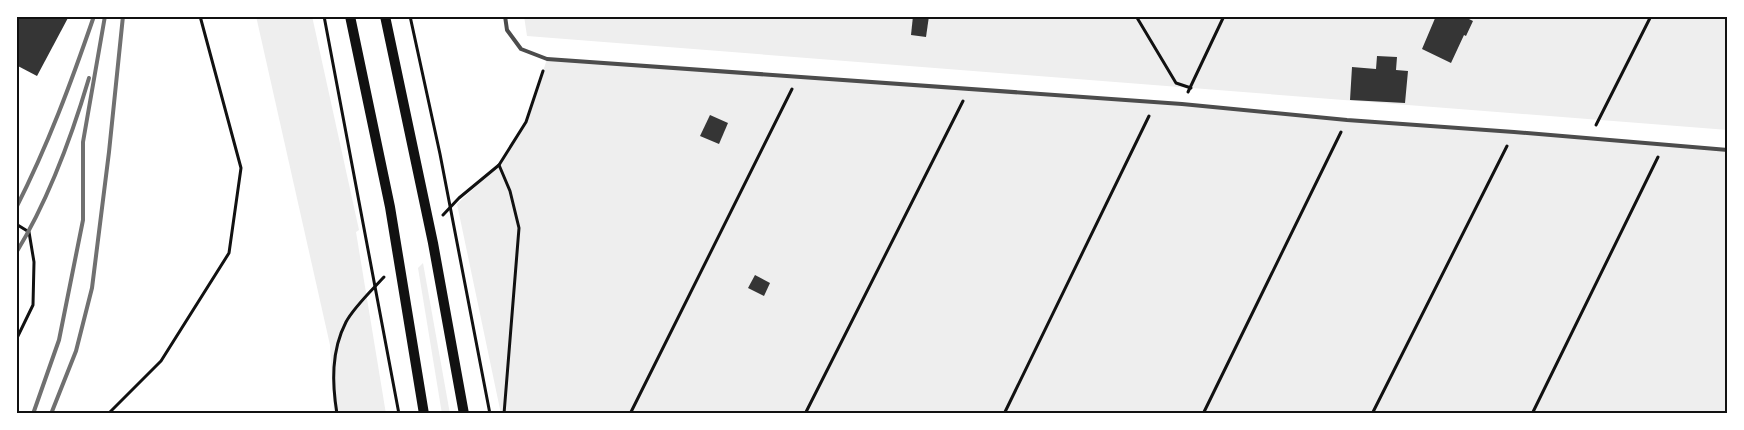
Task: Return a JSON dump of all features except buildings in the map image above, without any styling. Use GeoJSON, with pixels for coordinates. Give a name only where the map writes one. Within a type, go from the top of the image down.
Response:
{"type":"FeatureCollection","features":[{"type":"Feature","properties":{"kind":"main road"},"geometry":{"type":"LineString","coordinates":[[350,16],[390,207],[424,414]]}},
{"type":"Feature","properties":{"kind":"main road"},"geometry":{"type":"LineString","coordinates":[[385,16],[433,243],[464,414]]}},
{"type":"Feature","properties":{"kind":"lane"},"geometry":{"type":"LineString","coordinates":[[504,16],[507,30],[521,49],[547,59],[1182,104],[1347,120],[1728,150]]}},
{"type":"Feature","properties":{"kind":"path"},"geometry":{"type":"LineString","coordinates":[[108,414],[161,361],[229,253],[241,168],[200,16]]}},
{"type":"Feature","properties":{"kind":"path"},"geometry":{"type":"LineString","coordinates":[[324,16],[399,414]]}},
{"type":"Feature","properties":{"kind":"path"},"geometry":{"type":"LineString","coordinates":[[410,16],[440,154],[490,414]]}},
{"type":"Feature","properties":{"kind":"path"},"geometry":{"type":"LineString","coordinates":[[1136,16],[1176,83],[1190,88]]}},
{"type":"Feature","properties":{"kind":"path"},"geometry":{"type":"LineString","coordinates":[[1182,104],[1224,16]]}},
{"type":"Feature","properties":{"kind":"path"},"geometry":{"type":"LineString","coordinates":[[1590,138],[1651,16]]}},
{"type":"Feature","properties":{"kind":"path"},"geometry":{"type":"LineString","coordinates":[[459,198],[498,165],[526,122],[547,59]]}},
{"type":"Feature","properties":{"kind":"path"},"geometry":{"type":"LineString","coordinates":[[630,414],[798,77]]}},
{"type":"Feature","properties":{"kind":"path"},"geometry":{"type":"LineString","coordinates":[[805,414],[968,89]]}},
{"type":"Feature","properties":{"kind":"path"},"geometry":{"type":"LineString","coordinates":[[1004,414],[1156,102]]}},
{"type":"Feature","properties":{"kind":"path"},"geometry":{"type":"LineString","coordinates":[[1203,414],[1347,120]]}},
{"type":"Feature","properties":{"kind":"path"},"geometry":{"type":"LineString","coordinates":[[1372,414],[1514,132]]}},
{"type":"Feature","properties":{"kind":"path"},"geometry":{"type":"LineString","coordinates":[[1532,414],[1664,145]]}},
{"type":"Feature","properties":{"kind":"path"},"geometry":{"type":"LineString","coordinates":[[498,165],[510,191],[519,228],[504,414]]}},
{"type":"Feature","properties":{"kind":"path"},"geometry":{"type":"LineString","coordinates":[[16,224],[29,232],[34,262],[33,305],[16,340]]}},
{"type":"Feature","properties":{"kind":"path"},"geometry":{"type":"LineString","coordinates":[[337,414],[333,369],[337,344],[347,321],[370,293]]}},
{"type":"Feature","properties":{"kind":"shaded area"},"geometry":{"type":"Polygon","coordinates":[[[256,16],[312,16],[359,230],[356,232],[386,414],[334,414],[330,345],[256,16]]]}},
{"type":"Feature","properties":{"kind":"shaded area"},"geometry":{"type":"Polygon","coordinates":[[[524,16],[1728,16],[1728,130],[527,36],[524,16]]]}},
{"type":"Feature","properties":{"kind":"shaded area"},"geometry":{"type":"Polygon","coordinates":[[[547,59],[1156,102],[1347,120],[1728,150],[1728,414],[501,414],[457,204],[499,165],[526,122],[547,59]]]}},
{"type":"Feature","properties":{"kind":"shaded area"},"geometry":{"type":"Polygon","coordinates":[[[423,263],[450,414],[442,414],[418,268],[423,263]]]}},
{"type":"Feature","properties":{"kind":"railway"},"geometry":{"type":"LineString","coordinates":[[16,208],[58,114],[94,16]]}},
{"type":"Feature","properties":{"kind":"railway"},"geometry":{"type":"LineString","coordinates":[[33,414],[59,340],[83,220],[83,142],[105,16]]}},
{"type":"Feature","properties":{"kind":"railway"},"geometry":{"type":"LineString","coordinates":[[51,414],[76,351],[92,288],[123,16]]}},
{"type":"Feature","properties":{"kind":"railway"},"geometry":{"type":"LineString","coordinates":[[16,253],[49,190],[75,123],[89,78]]}}]}
